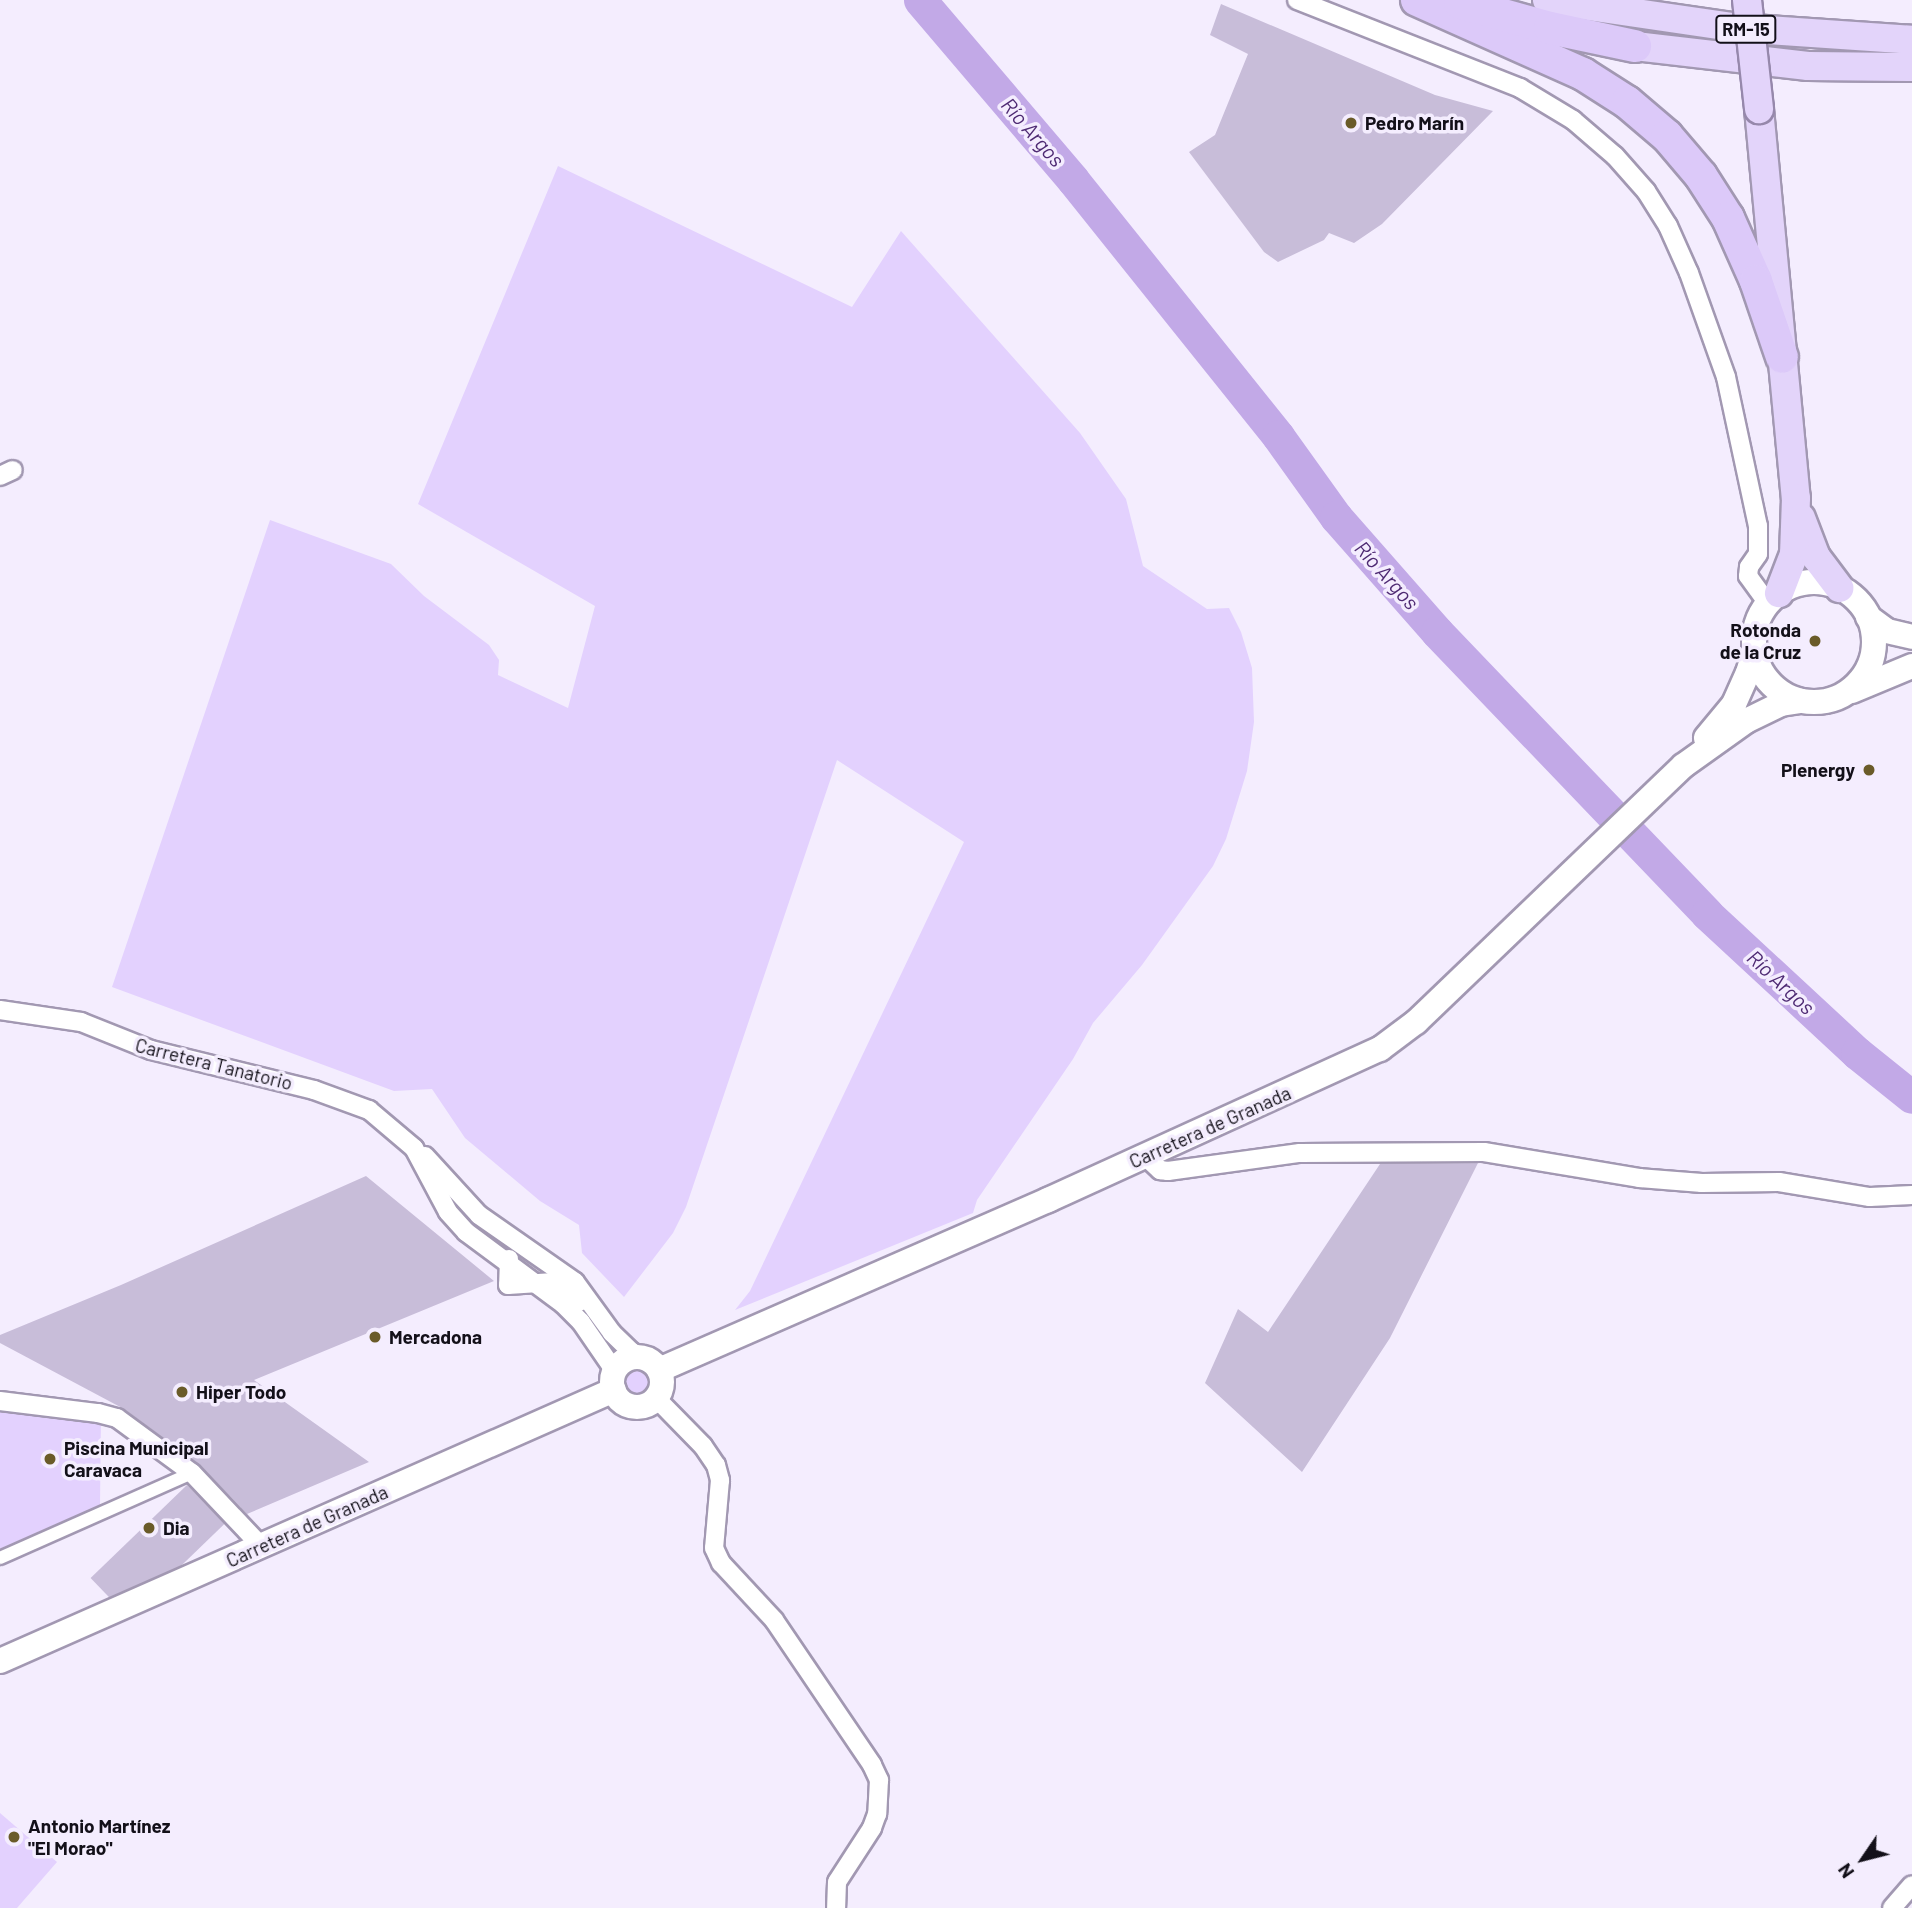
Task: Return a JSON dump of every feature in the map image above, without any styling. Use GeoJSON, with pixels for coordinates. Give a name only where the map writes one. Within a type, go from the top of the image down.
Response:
{"type":"FeatureCollection","features":[{"type":"Feature","properties":{"kind":"highway"},"geometry":{"type":"LineString","coordinates":[[1417,0],[1583,74],[1627,102],[1667,136],[1701,176],[1728,218],[1756,281],[1782,358]]}},
{"type":"Feature","properties":{"kind":"highway","name":"RM-15"},"geometry":{"type":"LineString","coordinates":[[1449,0],[1550,28],[1635,46],[1797,65],[1912,66]]}},
{"type":"Feature","properties":{"kind":"highway","name":"RM-15"},"geometry":{"type":"LineString","coordinates":[[1547,0],[1577,2],[1738,28],[1912,40]]}},
{"type":"Feature","properties":{"kind":"highway"},"geometry":{"type":"LineString","coordinates":[[1747,0],[1796,498],[1791,570],[1774,599]]}},
{"type":"Feature","properties":{"kind":"highway"},"geometry":{"type":"LineString","coordinates":[[1796,498],[1816,557],[1839,588]]}},
{"type":"Feature","properties":{"kind":"main road"},"geometry":{"type":"LineString","coordinates":[[1844,694],[1858,683],[1870,665],[1874,638],[1868,617],[1859,603],[1839,588],[1826,583],[1806,583],[1774,599],[1756,625],[1755,648],[1760,669],[1771,683],[1785,694],[1801,701],[1819,702],[1844,694],[1912,666]]}},
{"type":"Feature","properties":{"kind":"main road"},"geometry":{"type":"LineString","coordinates":[[1868,617],[1887,631],[1912,638]]}},
{"type":"Feature","properties":{"kind":"main road","name":"Carretera de Granada"},"geometry":{"type":"LineString","coordinates":[[0,1661],[261,1546],[613,1383],[620,1363],[650,1364],[1145,1156],[1367,1056],[1416,1022],[1683,766],[1734,704],[1748,673],[1755,648]]}},
{"type":"Feature","properties":{"kind":"main road","name":"Carretera de Granada"},"geometry":{"type":"LineString","coordinates":[[1683,766],[1746,721],[1781,704],[1801,701]]}},
{"type":"Feature","properties":{"kind":"main road"},"geometry":{"type":"LineString","coordinates":[[613,1383],[629,1405],[644,1406],[656,1398],[662,1384],[650,1364]]}},
{"type":"Feature","properties":{"kind":"street"},"geometry":{"type":"LineString","coordinates":[[1297,0],[1520,88],[1573,120],[1615,156],[1646,191],[1668,226],[1689,273],[1727,377],[1758,526],[1758,554],[1749,567],[1748,576],[1774,599]]}},
{"type":"Feature","properties":{"kind":"street","name":"Carretera Tanatorio"},"geometry":{"type":"LineString","coordinates":[[0,1010],[59,1017],[151,1049],[263,1076],[347,1101],[369,1110],[428,1158],[447,1180]]}},
{"type":"Feature","properties":{"kind":"street"},"geometry":{"type":"LineString","coordinates":[[414,1148],[457,1223],[510,1265]]}},
{"type":"Feature","properties":{"kind":"street"},"geometry":{"type":"LineString","coordinates":[[1145,1156],[1160,1170],[1168,1171],[1300,1153],[1484,1152],[1639,1178],[1702,1183],[1779,1182],[1870,1197],[1912,1195]]}},
{"type":"Feature","properties":{"kind":"street"},"geometry":{"type":"LineString","coordinates":[[447,1180],[464,1213],[502,1246],[510,1265],[508,1285],[533,1281],[558,1284],[632,1352],[650,1364]]}},
{"type":"Feature","properties":{"kind":"street"},"geometry":{"type":"LineString","coordinates":[[447,1180],[479,1216],[575,1282],[612,1333]]}},
{"type":"Feature","properties":{"kind":"street"},"geometry":{"type":"LineString","coordinates":[[533,1281],[581,1322],[612,1367],[613,1383]]}},
{"type":"Feature","properties":{"kind":"street"},"geometry":{"type":"LineString","coordinates":[[656,1398],[703,1446],[716,1465],[720,1480],[714,1548],[721,1563],[774,1620],[872,1765],[879,1780],[877,1814],[872,1828],[837,1882],[836,1908]]}},
{"type":"Feature","properties":{"kind":"street"},"geometry":{"type":"LineString","coordinates":[[0,1401],[117,1418],[192,1473],[261,1546]]}},
{"type":"Feature","properties":{"kind":"street"},"geometry":{"type":"LineString","coordinates":[[0,1558],[192,1473]]}},
{"type":"Feature","properties":{"kind":"street"},"geometry":{"type":"LineString","coordinates":[[1892,1908],[1912,1885]]}},
{"type":"Feature","properties":{"kind":"shaded area"},"geometry":{"type":"Polygon","coordinates":[[[558,166],[852,307],[901,231],[1080,433],[1126,499],[1143,566],[1207,609],[1229,608],[1241,632],[1252,668],[1254,722],[1247,771],[1226,839],[1213,866],[1142,965],[1093,1023],[1073,1059],[977,1200],[973,1213],[735,1310],[750,1291],[964,842],[837,760],[686,1207],[673,1233],[624,1297],[582,1253],[579,1225],[540,1201],[465,1138],[432,1089],[394,1091],[112,987],[270,520],[391,564],[424,596],[489,645],[499,660],[498,675],[568,708],[595,606],[418,504],[558,166]]]}},
{"type":"Feature","properties":{"kind":"shaded area"},"geometry":{"type":"Polygon","coordinates":[[[638,1362],[652,1368],[658,1382],[652,1396],[638,1402],[624,1396],[618,1382],[624,1368],[638,1362]]]}},
{"type":"Feature","properties":{"kind":"shaded area","name":"Piscina Municipal Caravaca"},"geometry":{"type":"Polygon","coordinates":[[[0,1401],[101,1414],[100,1505],[0,1549],[0,1401]]]}},
{"type":"Feature","properties":{"kind":"shaded area","name":"Antonio Martínez \"El Morao\""},"geometry":{"type":"Polygon","coordinates":[[[0,1813],[57,1862],[17,1908],[0,1908],[0,1813]]]}},
{"type":"Feature","properties":{"kind":"building","name":"Pedro Marín"},"geometry":{"type":"Polygon","coordinates":[[[1221,4],[1435,95],[1493,111],[1382,224],[1354,243],[1329,233],[1324,240],[1278,262],[1264,252],[1189,152],[1215,135],[1248,54],[1210,35],[1221,4]]]}},
{"type":"Feature","properties":{"kind":"building"},"geometry":{"type":"Polygon","coordinates":[[[1478,1163],[1390,1338],[1302,1472],[1205,1383],[1238,1309],[1268,1332],[1380,1164],[1478,1163]]]}},
{"type":"Feature","properties":{"kind":"building"},"geometry":{"type":"Polygon","coordinates":[[[366,1176],[494,1281],[254,1380],[369,1462],[247,1514],[199,1464],[124,1409],[0,1343],[0,1335],[121,1285],[366,1176]]]}},
{"type":"Feature","properties":{"kind":"building"},"geometry":{"type":"Polygon","coordinates":[[[187,1485],[225,1524],[128,1617],[91,1578],[187,1485]]]}},
{"type":"Feature","properties":{"kind":"waterway","name":"Río Argos"},"geometry":{"type":"LineString","coordinates":[[920,0],[1073,180],[1278,436],[1336,517],[1437,632],[1707,914],[1857,1053],[1912,1097]]}},
{"type":"Feature","properties":{"kind":"place","name":"Pedro Marín"},"geometry":{"type":"Point","coordinates":[1351,123]}},
{"type":"Feature","properties":{"kind":"place","name":"Rotonda de la Cruz"},"geometry":{"type":"Point","coordinates":[1815,641]}},
{"type":"Feature","properties":{"kind":"place","name":"Plenergy"},"geometry":{"type":"Point","coordinates":[1869,770]}},
{"type":"Feature","properties":{"kind":"place","name":"Mercadona"},"geometry":{"type":"Point","coordinates":[375,1337]}},
{"type":"Feature","properties":{"kind":"place","name":"Hiper Todo"},"geometry":{"type":"Point","coordinates":[182,1392]}},
{"type":"Feature","properties":{"kind":"place","name":"Piscina Municipal Caravaca"},"geometry":{"type":"Point","coordinates":[50,1459]}},
{"type":"Feature","properties":{"kind":"place","name":"Dia"},"geometry":{"type":"Point","coordinates":[149,1528]}},
{"type":"Feature","properties":{"kind":"place","name":"Antonio Martínez \"El Morao\""},"geometry":{"type":"Point","coordinates":[14,1837]}}]}
